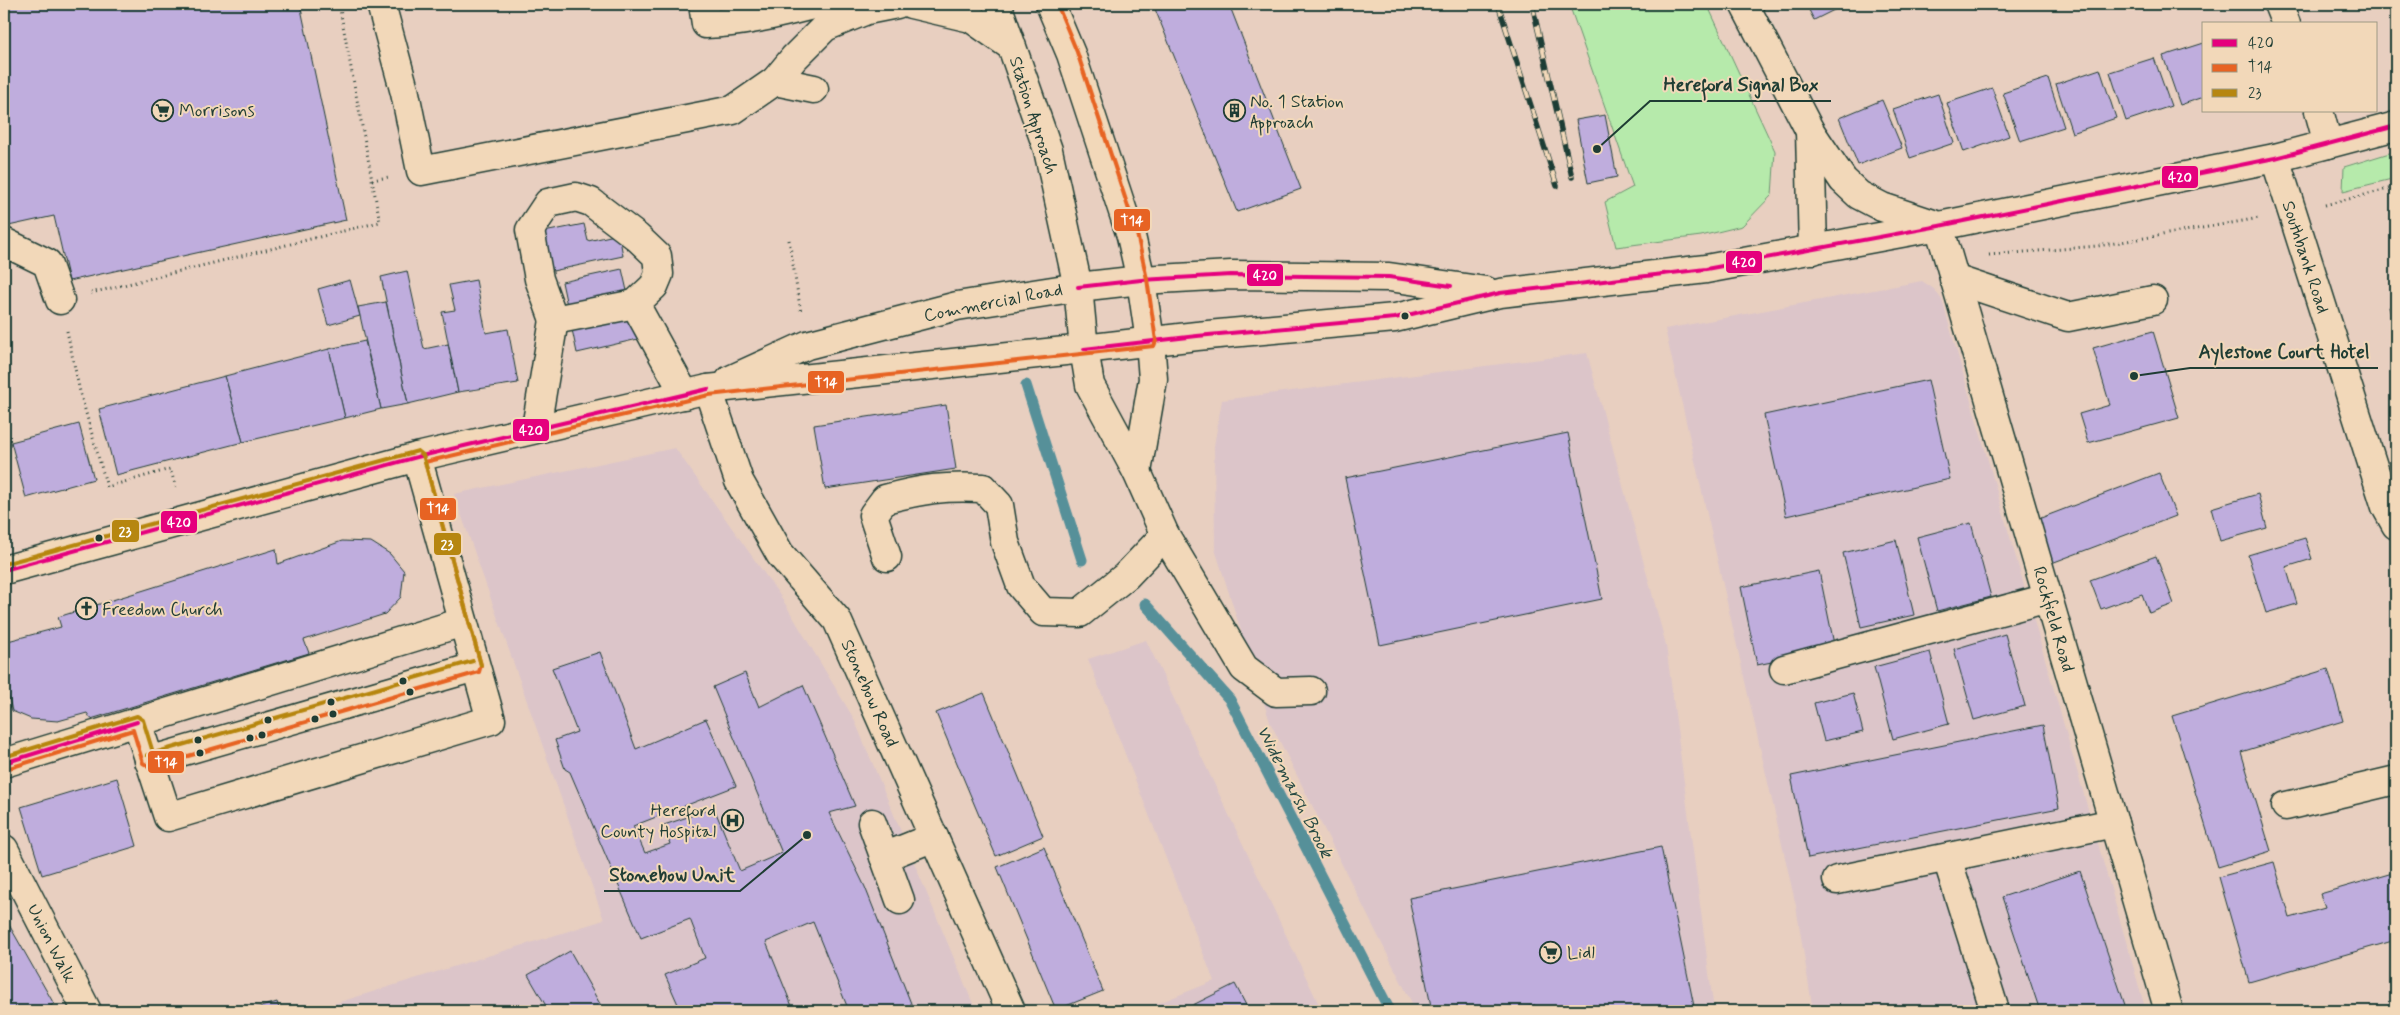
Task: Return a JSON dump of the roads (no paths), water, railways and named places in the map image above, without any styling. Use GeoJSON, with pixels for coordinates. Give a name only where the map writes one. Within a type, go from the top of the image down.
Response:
{"type":"FeatureCollection","features":[{"type":"Feature","properties":{"kind":"main road"},"geometry":{"type":"LineString","coordinates":[[381,4],[405,93],[421,171],[733,110],[775,81],[824,27],[867,10],[897,4]]}},
{"type":"Feature","properties":{"kind":"main road"},"geometry":{"type":"LineString","coordinates":[[705,14],[729,24],[817,4]]}},
{"type":"Feature","properties":{"kind":"main road"},"geometry":{"type":"LineString","coordinates":[[910,4],[971,18],[1012,46]]}},
{"type":"Feature","properties":{"kind":"main road","name":"Station Approach"},"geometry":{"type":"LineString","coordinates":[[997,4],[1048,150],[1078,287],[1084,349],[1090,385],[1137,472],[1164,535],[1244,668],[1276,692],[1311,691]]}},
{"type":"Feature","properties":{"kind":"main road"},"geometry":{"type":"LineString","coordinates":[[1050,4],[1071,54],[1131,236],[1141,280],[1153,379],[1137,472]]}},
{"type":"Feature","properties":{"kind":"main road"},"geometry":{"type":"LineString","coordinates":[[1744,4],[1810,131],[1843,180],[1859,195],[1882,207],[1939,226]]}},
{"type":"Feature","properties":{"kind":"main road"},"geometry":{"type":"LineString","coordinates":[[2278,4],[2285,22]]}},
{"type":"Feature","properties":{"kind":"main road"},"geometry":{"type":"LineString","coordinates":[[775,81],[814,89]]}},
{"type":"Feature","properties":{"kind":"main road"},"geometry":{"type":"LineString","coordinates":[[2319,112],[2328,144]]}},
{"type":"Feature","properties":{"kind":"main road","name":"Commercial Road"},"geometry":{"type":"LineString","coordinates":[[4,570],[417,457],[696,392],[1150,342],[1395,318],[1500,293],[1706,269],[1814,250],[2275,158],[2396,126]]}},
{"type":"Feature","properties":{"kind":"main road"},"geometry":{"type":"LineString","coordinates":[[1810,131],[1814,250]]}},
{"type":"Feature","properties":{"kind":"main road","name":"Southbank Road"},"geometry":{"type":"LineString","coordinates":[[2275,158],[2386,507],[2396,525]]}},
{"type":"Feature","properties":{"kind":"main road"},"geometry":{"type":"LineString","coordinates":[[536,428],[554,320],[539,279],[530,230],[548,203],[576,197],[591,202],[637,236],[657,256],[658,274],[654,286],[635,304],[554,320]]}},
{"type":"Feature","properties":{"kind":"main road","name":"Rockfield Road"},"geometry":{"type":"LineString","coordinates":[[1939,226],[2169,1011]]}},
{"type":"Feature","properties":{"kind":"main road"},"geometry":{"type":"LineString","coordinates":[[4,242],[47,262],[60,300]]}},
{"type":"Feature","properties":{"kind":"main road"},"geometry":{"type":"LineString","coordinates":[[1951,269],[2068,317],[2153,300]]}},
{"type":"Feature","properties":{"kind":"main road","name":"Commercial Road"},"geometry":{"type":"LineString","coordinates":[[696,392],[807,345],[957,306],[1078,287],[1141,280],[1231,275],[1389,277],[1500,293]]}},
{"type":"Feature","properties":{"kind":"main road","name":"Stonebow Road"},"geometry":{"type":"LineString","coordinates":[[635,304],[696,392],[739,481],[780,554],[838,620],[1011,1011]]}},
{"type":"Feature","properties":{"kind":"main road"},"geometry":{"type":"LineString","coordinates":[[137,722],[168,817],[491,720],[417,457]]}},
{"type":"Feature","properties":{"kind":"main road"},"geometry":{"type":"LineString","coordinates":[[887,557],[873,516],[885,499],[924,489],[951,487],[984,488],[999,505],[1005,542],[1021,586],[1043,612],[1080,613],[1126,576],[1164,535]]}},
{"type":"Feature","properties":{"kind":"main road"},"geometry":{"type":"LineString","coordinates":[[1784,669],[2048,598]]}},
{"type":"Feature","properties":{"kind":"main road"},"geometry":{"type":"LineString","coordinates":[[4,763],[463,622]]}},
{"type":"Feature","properties":{"kind":"main road"},"geometry":{"type":"LineString","coordinates":[[149,761],[475,667]]}},
{"type":"Feature","properties":{"kind":"main road"},"geometry":{"type":"LineString","coordinates":[[2286,806],[2396,780]]}},
{"type":"Feature","properties":{"kind":"main road"},"geometry":{"type":"LineString","coordinates":[[872,823],[900,900]]}},
{"type":"Feature","properties":{"kind":"main road"},"geometry":{"type":"LineString","coordinates":[[1837,880],[2114,823]]}},
{"type":"Feature","properties":{"kind":"main road"},"geometry":{"type":"LineString","coordinates":[[884,858],[934,837]]}},
{"type":"Feature","properties":{"kind":"main road","name":"Union Walk"},"geometry":{"type":"LineString","coordinates":[[4,849],[87,1011]]}},
{"type":"Feature","properties":{"kind":"main road"},"geometry":{"type":"LineString","coordinates":[[1947,858],[1995,1011]]}},
{"type":"Feature","properties":{"kind":"waterway","name":"Widemarsh Brook"},"geometry":{"type":"LineString","coordinates":[[1026,385],[1082,560]]}},
{"type":"Feature","properties":{"kind":"waterway","name":"Widemarsh Brook"},"geometry":{"type":"LineString","coordinates":[[1145,604],[1230,700],[1390,1011]]}},
{"type":"Feature","properties":{"kind":"railway"},"geometry":{"type":"LineString","coordinates":[[1498,4],[1557,186]]}},
{"type":"Feature","properties":{"kind":"railway"},"geometry":{"type":"LineString","coordinates":[[1532,4],[1572,177]]}},
{"type":"Feature","properties":{"kind":"place","name":"Morrisons"},"geometry":{"type":"Point","coordinates":[163,110]}},
{"type":"Feature","properties":{"kind":"place","name":"No. 1 Station Approach"},"geometry":{"type":"Point","coordinates":[1234,111]}},
{"type":"Feature","properties":{"kind":"place","name":"Hereford Signal Box"},"geometry":{"type":"Point","coordinates":[1597,149]}},
{"type":"Feature","properties":{"kind":"place","name":"Aylestone Court Hotel"},"geometry":{"type":"Point","coordinates":[2134,376]}},
{"type":"Feature","properties":{"kind":"place","name":"Freedom Church"},"geometry":{"type":"Point","coordinates":[86,609]}},
{"type":"Feature","properties":{"kind":"place","name":"Hereford County Hospital"},"geometry":{"type":"Point","coordinates":[732,820]}},
{"type":"Feature","properties":{"kind":"place","name":"Stonebow Unit"},"geometry":{"type":"Point","coordinates":[807,835]}},
{"type":"Feature","properties":{"kind":"place","name":"Lidl"},"geometry":{"type":"Point","coordinates":[1551,952]}}]}
